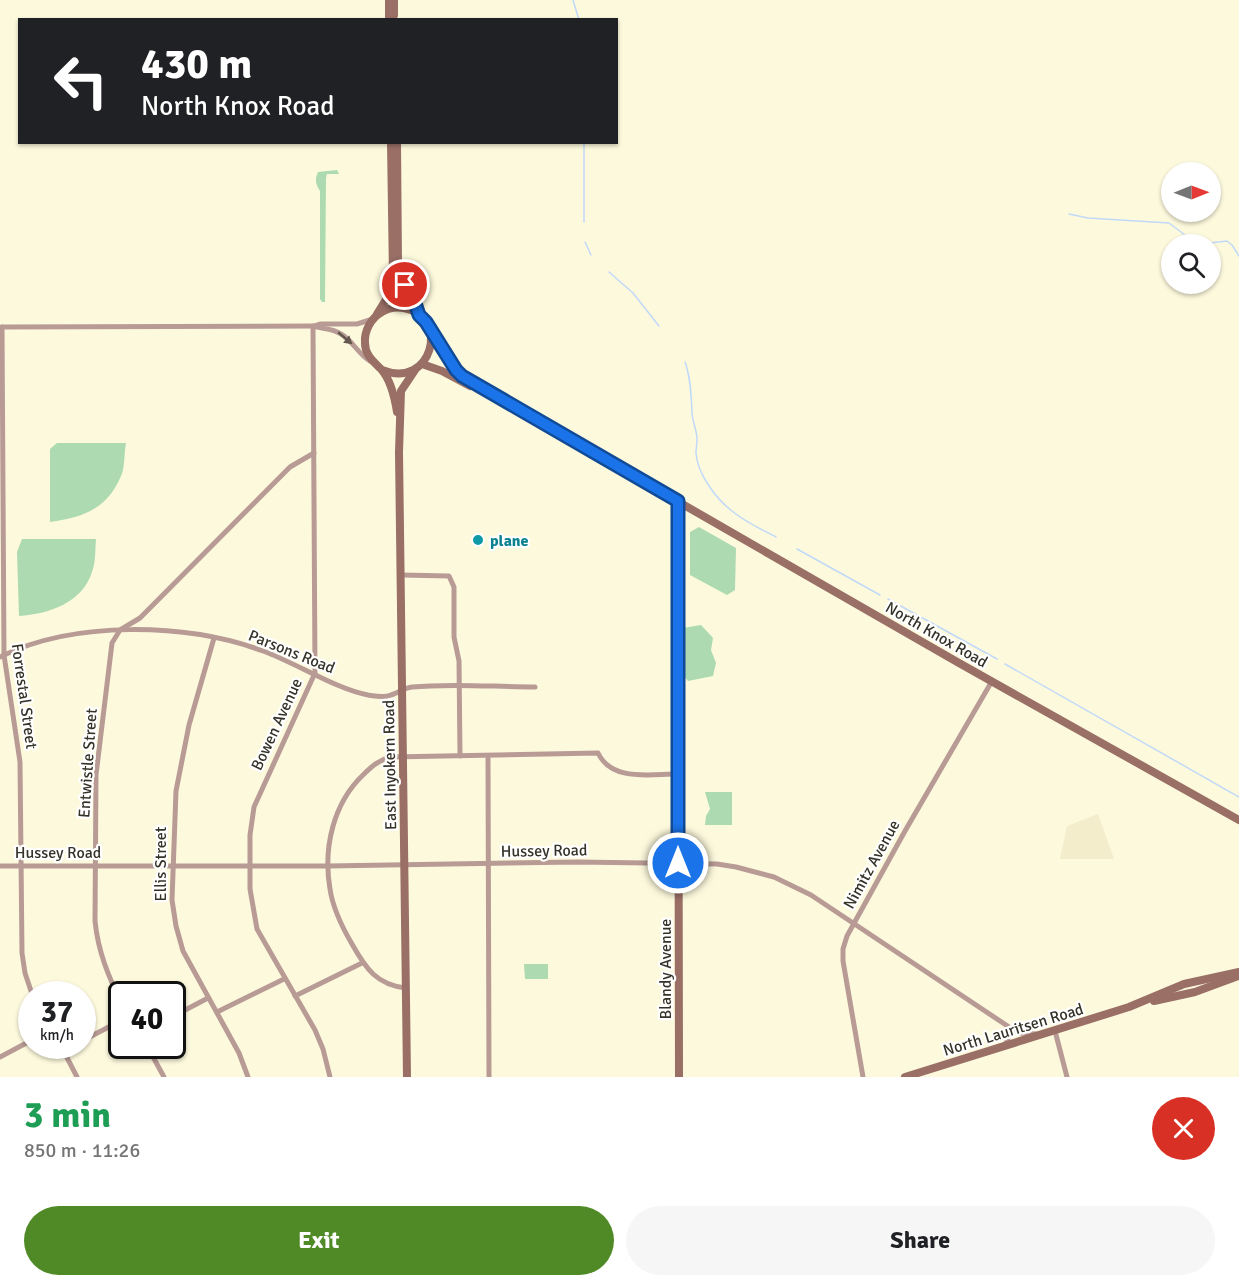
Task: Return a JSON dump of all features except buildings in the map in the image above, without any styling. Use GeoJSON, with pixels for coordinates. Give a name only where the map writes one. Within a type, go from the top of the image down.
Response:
{"type":"FeatureCollection","features":[{"type":"Feature","properties":{"kind":"street"},"geometry":{"type":"LineString","coordinates":[[389,0],[389,18]]}},
{"type":"Feature","properties":{"kind":"street"},"geometry":{"type":"LineString","coordinates":[[394,0],[394,18]]}},
{"type":"Feature","properties":{"kind":"street"},"geometry":{"type":"LineString","coordinates":[[372,361],[367,353],[365,334],[390,293],[393,277],[392,144]]}},
{"type":"Feature","properties":{"kind":"street"},"geometry":{"type":"LineString","coordinates":[[397,144],[398,264],[419,315]]}},
{"type":"Feature","properties":{"kind":"street"},"geometry":{"type":"LineString","coordinates":[[1,327],[313,326],[328,328],[342,334],[364,357],[382,370],[398,374],[415,370],[429,354],[430,331],[426,322],[419,315],[401,307],[391,308],[357,324],[313,326]]}},
{"type":"Feature","properties":{"kind":"street","name":"Bowen Avenue"},"geometry":{"type":"LineString","coordinates":[[313,326],[315,673],[254,807],[250,835],[250,865],[251,902],[257,929],[323,1049],[330,1077]]}},
{"type":"Feature","properties":{"kind":"street","name":"Forrestal Street"},"geometry":{"type":"LineString","coordinates":[[1,327],[2,656],[21,762],[22,952],[28,981]]}},
{"type":"Feature","properties":{"kind":"street","name":"North Knox Road"},"geometry":{"type":"LineString","coordinates":[[430,331],[462,376],[992,681],[1239,820]]}},
{"type":"Feature","properties":{"kind":"street","name":"North Knox Road"},"geometry":{"type":"LineString","coordinates":[[422,364],[463,383],[618,470],[623,470]]}},
{"type":"Feature","properties":{"kind":"street","name":"East Inyokern Road"},"geometry":{"type":"LineString","coordinates":[[382,370],[394,397],[399,452]]}},
{"type":"Feature","properties":{"kind":"street","name":"East Inyokern Road"},"geometry":{"type":"LineString","coordinates":[[407,1077],[399,452],[401,391],[415,370]]}},
{"type":"Feature","properties":{"kind":"street"},"geometry":{"type":"LineString","coordinates":[[120,630],[140,618],[290,467],[314,453]]}},
{"type":"Feature","properties":{"kind":"street","name":"Blandy Avenue"},"geometry":{"type":"LineString","coordinates":[[678,501],[679,1077]]}},
{"type":"Feature","properties":{"kind":"street"},"geometry":{"type":"LineString","coordinates":[[401,574],[448,576],[454,586],[454,637],[459,662],[460,687],[460,756]]}},
{"type":"Feature","properties":{"kind":"street","name":"Parsons Road"},"geometry":{"type":"LineString","coordinates":[[2,656],[68,636],[120,630],[161,629],[213,638],[264,651],[353,691],[367,695],[383,697],[412,687],[535,687]]}},
{"type":"Feature","properties":{"kind":"street","name":"Entwistle Street"},"geometry":{"type":"LineString","coordinates":[[111,981],[97,941],[95,865],[98,748],[112,643],[120,630]]}},
{"type":"Feature","properties":{"kind":"street","name":"Ellis Street"},"geometry":{"type":"LineString","coordinates":[[213,638],[189,725],[176,791],[172,900],[179,942],[239,1053],[249,1077]]}},
{"type":"Feature","properties":{"kind":"street","name":"Nimitz Avenue"},"geometry":{"type":"LineString","coordinates":[[863,1077],[843,961],[843,949],[847,936],[992,681]]}},
{"type":"Feature","properties":{"kind":"street"},"geometry":{"type":"LineString","coordinates":[[406,988],[391,987],[375,977],[362,963],[337,916],[330,890],[329,844],[334,822],[350,790],[375,764],[391,757],[598,753],[606,766],[616,772],[677,774]]}},
{"type":"Feature","properties":{"kind":"street"},"geometry":{"type":"LineString","coordinates":[[488,756],[489,1077]]}},
{"type":"Feature","properties":{"kind":"street","name":"Hussey Road"},"geometry":{"type":"LineString","coordinates":[[0,866],[678,863],[736,867],[774,877],[811,895],[1006,1026],[1018,1033],[1041,1034]]}},
{"type":"Feature","properties":{"kind":"street"},"geometry":{"type":"LineString","coordinates":[[847,936],[858,932],[872,937]]}},
{"type":"Feature","properties":{"kind":"street"},"geometry":{"type":"LineString","coordinates":[[295,996],[362,963]]}},
{"type":"Feature","properties":{"kind":"street","name":"North Lauritsen Road"},"geometry":{"type":"LineString","coordinates":[[905,1077],[1129,1007],[1195,992],[1239,974]]}},
{"type":"Feature","properties":{"kind":"street"},"geometry":{"type":"LineString","coordinates":[[217,1012],[284,979]]}},
{"type":"Feature","properties":{"kind":"street"},"geometry":{"type":"LineString","coordinates":[[186,1010],[208,998]]}},
{"type":"Feature","properties":{"kind":"street"},"geometry":{"type":"LineString","coordinates":[[1003,1046],[1009,1032],[1006,1026]]}},
{"type":"Feature","properties":{"kind":"street"},"geometry":{"type":"LineString","coordinates":[[1055,1030],[1067,1077]]}},
{"type":"Feature","properties":{"kind":"street"},"geometry":{"type":"LineString","coordinates":[[0,1057],[18,1047]]}},
{"type":"Feature","properties":{"kind":"street"},"geometry":{"type":"LineString","coordinates":[[68,1059],[77,1077]]}},
{"type":"Feature","properties":{"kind":"street"},"geometry":{"type":"LineString","coordinates":[[154,1059],[164,1077]]}},
{"type":"Feature","properties":{"kind":"shaded area"},"geometry":{"type":"Polygon","coordinates":[[[1098,814],[1114,859],[1060,859],[1067,826],[1098,814]]]}},
{"type":"Feature","properties":{"kind":"green space"},"geometry":{"type":"Polygon","coordinates":[[[337,170],[339,174],[327,174],[326,178],[325,302],[322,302],[320,299],[320,191],[316,179],[318,172],[337,170]]]}},
{"type":"Feature","properties":{"kind":"green space"},"geometry":{"type":"Polygon","coordinates":[[[57,443],[126,443],[122,472],[109,496],[101,504],[84,514],[50,522],[50,449],[57,443]]]}},
{"type":"Feature","properties":{"kind":"green space"},"geometry":{"type":"Polygon","coordinates":[[[699,527],[736,548],[735,590],[727,595],[690,575],[690,532],[699,527]]]}},
{"type":"Feature","properties":{"kind":"green space"},"geometry":{"type":"Polygon","coordinates":[[[22,539],[96,539],[93,568],[81,592],[53,609],[19,616],[17,552],[22,539]]]}},
{"type":"Feature","properties":{"kind":"green space"},"geometry":{"type":"Polygon","coordinates":[[[701,625],[713,638],[711,650],[716,663],[713,676],[688,681],[683,675],[683,628],[701,625]]]}},
{"type":"Feature","properties":{"kind":"green space"},"geometry":{"type":"Polygon","coordinates":[[[705,792],[732,792],[732,825],[705,825],[710,809],[705,792]]]}},
{"type":"Feature","properties":{"kind":"green space"},"geometry":{"type":"Polygon","coordinates":[[[524,964],[548,964],[548,979],[525,979],[524,964]]]}},
{"type":"Feature","properties":{"kind":"waterway"},"geometry":{"type":"LineString","coordinates":[[573,0],[578,18]]}},
{"type":"Feature","properties":{"kind":"waterway"},"geometry":{"type":"LineString","coordinates":[[584,144],[584,222]]}},
{"type":"Feature","properties":{"kind":"waterway"},"geometry":{"type":"LineString","coordinates":[[1069,214],[1088,218],[1169,223],[1184,234]]}},
{"type":"Feature","properties":{"kind":"waterway"},"geometry":{"type":"LineString","coordinates":[[1221,242],[1227,241],[1239,256]]}},
{"type":"Feature","properties":{"kind":"waterway"},"geometry":{"type":"LineString","coordinates":[[585,242],[591,255]]}},
{"type":"Feature","properties":{"kind":"waterway"},"geometry":{"type":"LineString","coordinates":[[609,272],[633,293],[659,326]]}},
{"type":"Feature","properties":{"kind":"waterway"},"geometry":{"type":"LineString","coordinates":[[685,362],[690,381],[692,415],[697,436],[697,461],[704,477],[714,493],[732,511],[776,537]]}},
{"type":"Feature","properties":{"kind":"waterway"},"geometry":{"type":"LineString","coordinates":[[797,549],[880,595]]}},
{"type":"Feature","properties":{"kind":"waterway"},"geometry":{"type":"LineString","coordinates":[[888,599],[997,659]]}},
{"type":"Feature","properties":{"kind":"waterway"},"geometry":{"type":"LineString","coordinates":[[1005,664],[1239,797]]}},
{"type":"Feature","properties":{"kind":"place","name":"plane"},"geometry":{"type":"Point","coordinates":[478,540]}},
{"type":"Feature","properties":{"kind":"route"},"geometry":{"type":"LineString","coordinates":[[405,285],[419,315],[462,376],[678,501],[676,509],[678,863]]}}]}
